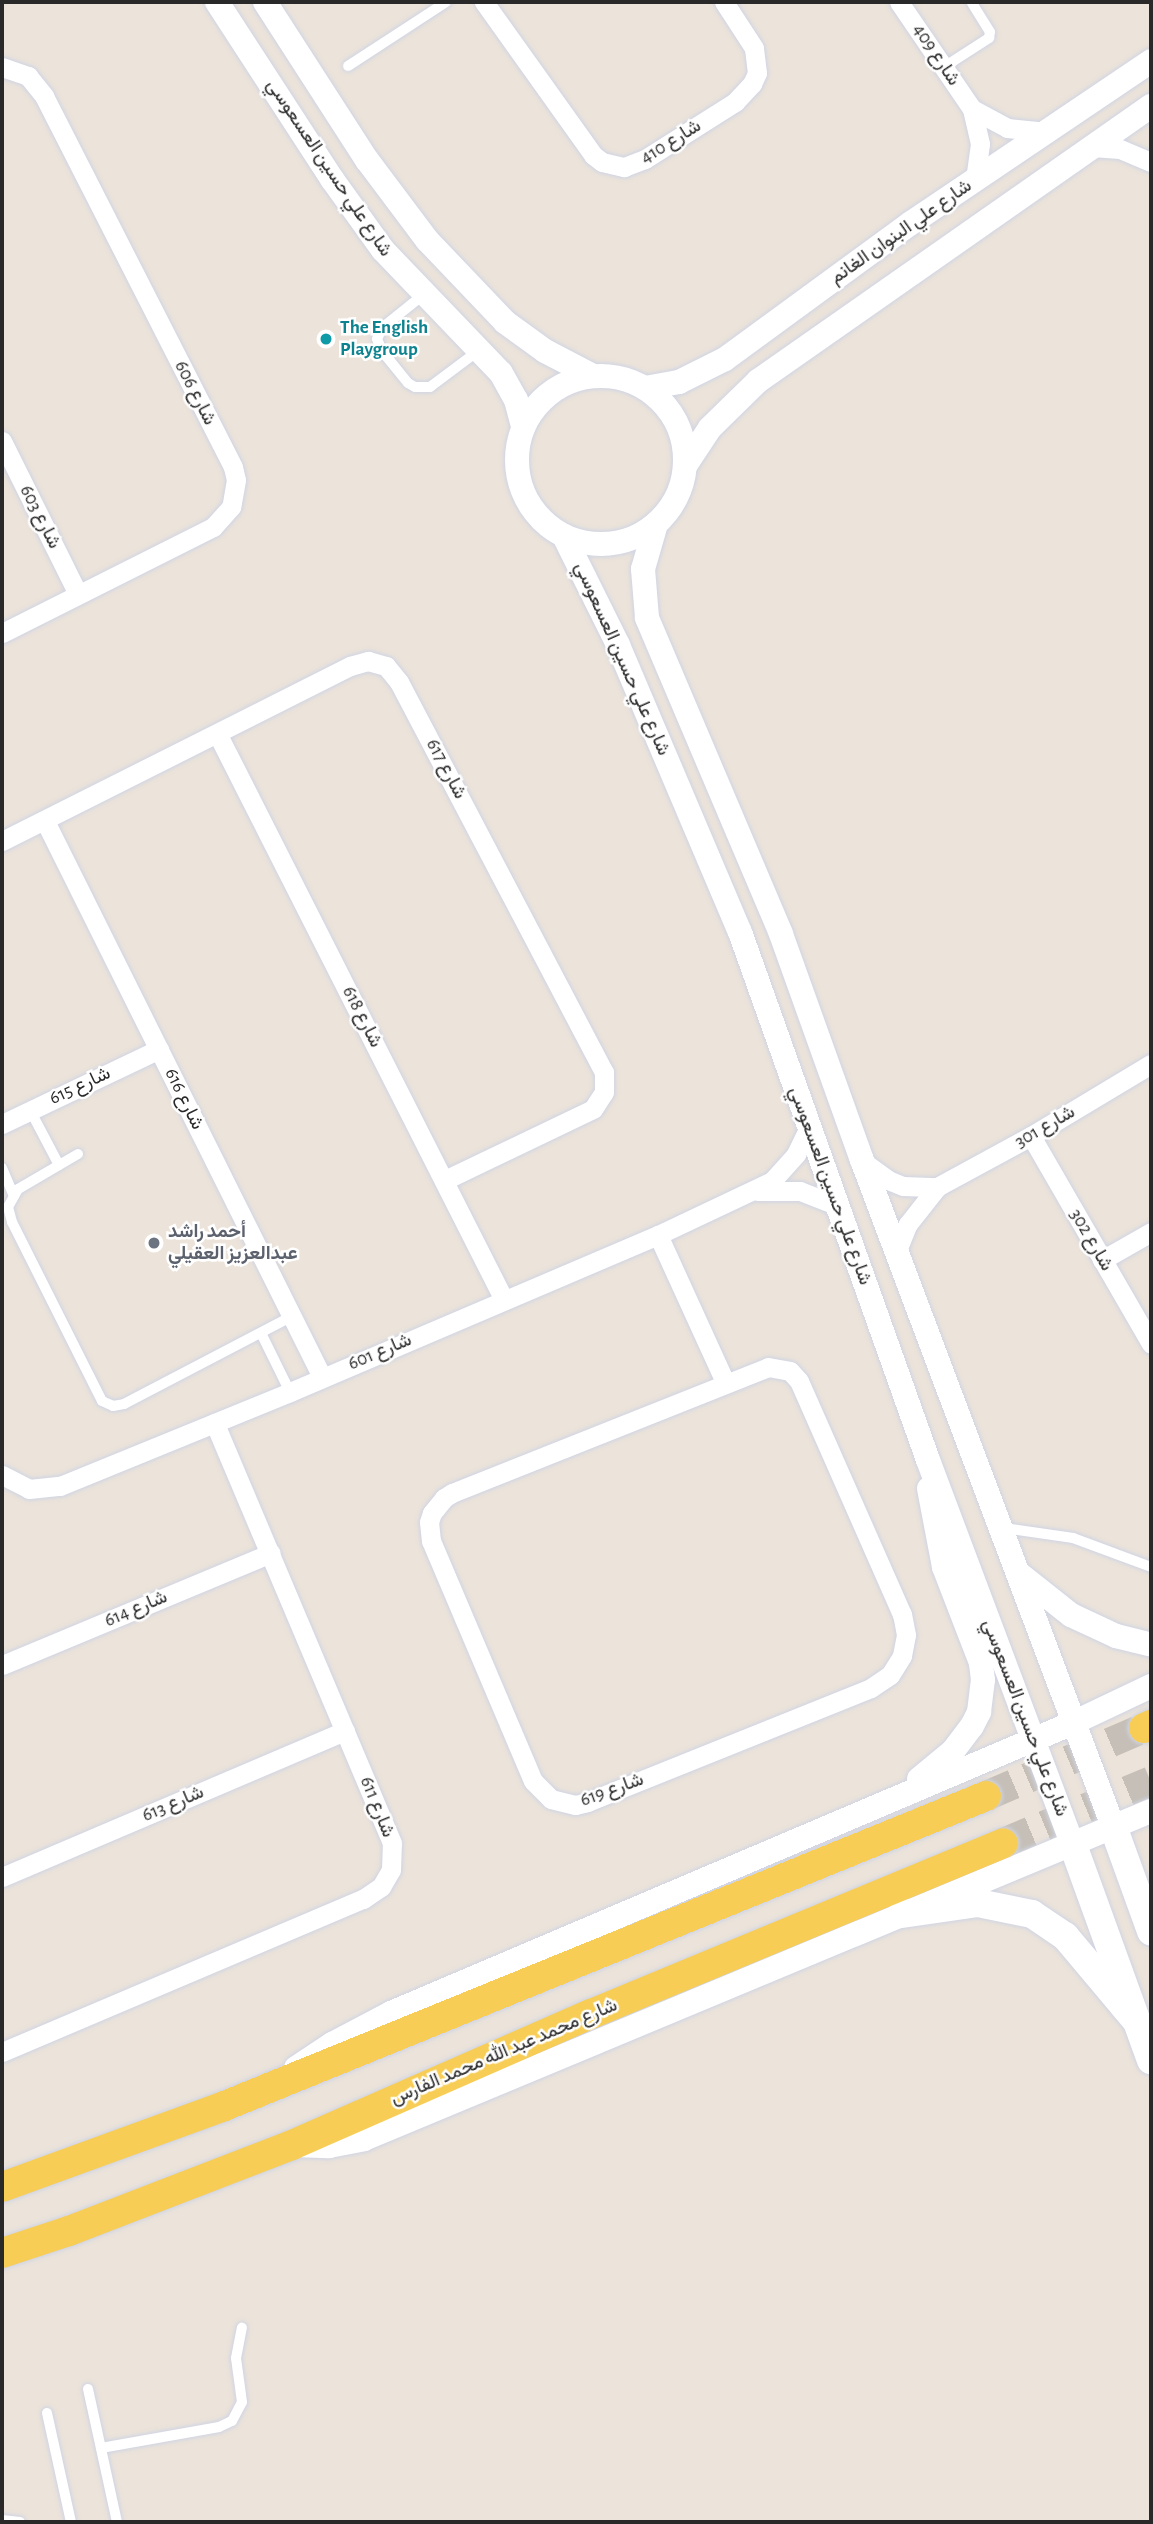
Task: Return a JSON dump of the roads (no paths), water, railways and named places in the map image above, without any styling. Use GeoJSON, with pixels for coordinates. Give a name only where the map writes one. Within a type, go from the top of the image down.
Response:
{"type":"FeatureCollection","features":[{"type":"Feature","properties":{"kind":"main road"},"geometry":{"type":"LineString","coordinates":[[2,2187],[173,2126],[986,1796]]}},
{"type":"Feature","properties":{"kind":"main road"},"geometry":{"type":"LineString","coordinates":[[1114,1829],[1151,1931]]}},
{"type":"Feature","properties":{"kind":"main road","name":"شارع محمد عبد الله محمد الفارس"},"geometry":{"type":"LineString","coordinates":[[2,2253],[69,2231],[292,2145],[604,2008],[1003,1843]]}},
{"type":"Feature","properties":{"kind":"main road"},"geometry":{"type":"LineString","coordinates":[[1073,1845],[1151,2060]]}},
{"type":"Feature","properties":{"kind":"main road"},"geometry":{"type":"LineString","coordinates":[[902,1914],[978,1903],[1032,1914],[1065,1936],[1138,2023]]}},
{"type":"Feature","properties":{"kind":"main road"},"geometry":{"type":"LineString","coordinates":[[2,2174],[94,2152]]}},
{"type":"Feature","properties":{"kind":"street","name":"شارع علي حسين العسعوسي"},"geometry":{"type":"LineString","coordinates":[[217,2],[357,215],[423,295],[479,350],[510,387],[523,427]]}},
{"type":"Feature","properties":{"kind":"street","name":"شارع علي حسين العسعوسي"},"geometry":{"type":"LineString","coordinates":[[265,2],[396,201],[456,273],[525,337],[593,376]]}},
{"type":"Feature","properties":{"kind":"street","name":"شارع 410"},"geometry":{"type":"LineString","coordinates":[[484,2],[593,155],[602,162],[624,167],[645,159],[690,130],[745,94],[752,84],[757,73],[754,48],[724,2]]}},
{"type":"Feature","properties":{"kind":"street","name":"شارع 409"},"geometry":{"type":"LineString","coordinates":[[904,3],[972,109],[980,144],[975,180]]}},
{"type":"Feature","properties":{"kind":"street","name":"شارع علي البنوان الغانم"},"geometry":{"type":"LineString","coordinates":[[645,388],[679,382],[710,368],[975,180],[1151,61]]}},
{"type":"Feature","properties":{"kind":"street","name":"شارع 606"},"geometry":{"type":"LineString","coordinates":[[2,67],[28,76],[44,96],[233,467],[236,480],[231,507],[212,527],[2,632]]}},
{"type":"Feature","properties":{"kind":"street"},"geometry":{"type":"LineString","coordinates":[[277,93],[300,91],[312,75]]}},
{"type":"Feature","properties":{"kind":"street","name":"شارع علي البنوان الغانم"},"geometry":{"type":"LineString","coordinates":[[685,466],[710,428],[758,380],[1151,106]]}},
{"type":"Feature","properties":{"kind":"street","name":"شارع 409"},"geometry":{"type":"LineString","coordinates":[[972,109],[1007,128],[1047,132]]}},
{"type":"Feature","properties":{"kind":"street"},"geometry":{"type":"LineString","coordinates":[[1092,147],[1120,149],[1151,162]]}},
{"type":"Feature","properties":{"kind":"street"},"geometry":{"type":"LineString","coordinates":[[593,376],[629,380],[645,388],[659,400],[679,430],[685,466],[676,498],[656,524],[640,535],[602,545],[564,536],[536,514],[519,481],[518,445],[523,427],[537,405],[558,387],[593,376]]}},
{"type":"Feature","properties":{"kind":"street","name":"شارع 603"},"geometry":{"type":"LineString","coordinates":[[2,441],[78,594]]}},
{"type":"Feature","properties":{"kind":"street","name":"شارع علي حسين العسعوسي"},"geometry":{"type":"LineString","coordinates":[[656,524],[643,569],[648,618],[781,934],[998,1527],[1114,1829]]}},
{"type":"Feature","properties":{"kind":"street","name":"شارع علي حسين العسعوسي"},"geometry":{"type":"LineString","coordinates":[[564,536],[601,608],[740,932],[928,1460],[1073,1845]]}},
{"type":"Feature","properties":{"kind":"street","name":"شارع 617"},"geometry":{"type":"LineString","coordinates":[[2,841],[351,666],[368,661],[386,666],[400,682],[601,1063],[606,1082],[600,1101],[593,1109],[445,1180]]}},
{"type":"Feature","properties":{"kind":"street","name":"شارع 618"},"geometry":{"type":"LineString","coordinates":[[218,735],[504,1300]]}},
{"type":"Feature","properties":{"kind":"street","name":"شارع 616"},"geometry":{"type":"LineString","coordinates":[[45,821],[322,1377]]}},
{"type":"Feature","properties":{"kind":"street","name":"شارع 615"},"geometry":{"type":"LineString","coordinates":[[2,1124],[159,1049]]}},
{"type":"Feature","properties":{"kind":"street","name":"شارع 301"},"geometry":{"type":"LineString","coordinates":[[896,1252],[908,1224],[937,1186],[1031,1136],[1151,1064]]}},
{"type":"Feature","properties":{"kind":"street","name":"شارع 601"},"geometry":{"type":"LineString","coordinates":[[2,1475],[29,1489],[50,1488],[290,1392],[657,1235],[756,1191],[785,1168],[809,1127]]}},
{"type":"Feature","properties":{"kind":"street","name":"شارع 302"},"geometry":{"type":"LineString","coordinates":[[1031,1136],[1151,1344]]}},
{"type":"Feature","properties":{"kind":"street","name":"شارع 301"},"geometry":{"type":"LineString","coordinates":[[862,1160],[888,1180],[903,1186],[937,1186]]}},
{"type":"Feature","properties":{"kind":"street","name":"شارع 601"},"geometry":{"type":"LineString","coordinates":[[756,1191],[800,1191],[838,1206]]}},
{"type":"Feature","properties":{"kind":"street"},"geometry":{"type":"LineString","coordinates":[[1102,1260],[1151,1232]]}},
{"type":"Feature","properties":{"kind":"street"},"geometry":{"type":"LineString","coordinates":[[657,1235],[725,1382]]}},
{"type":"Feature","properties":{"kind":"street","name":"شارع 619"},"geometry":{"type":"LineString","coordinates":[[768,1367],[790,1371],[799,1381],[902,1614],[906,1635],[902,1656],[890,1675],[871,1688],[588,1802],[575,1805],[562,1803],[551,1798],[533,1781],[431,1541],[429,1522],[432,1513],[437,1504],[453,1493],[725,1382],[768,1367]]}},
{"type":"Feature","properties":{"kind":"street","name":"شارع 611"},"geometry":{"type":"LineString","coordinates":[[2,2052],[363,1899],[381,1887],[391,1870],[392,1843],[215,1423]]}},
{"type":"Feature","properties":{"kind":"street"},"geometry":{"type":"LineString","coordinates":[[899,1797],[964,1740],[979,1712],[982,1696],[981,1663],[953,1593],[937,1541],[928,1460]]}},
{"type":"Feature","properties":{"kind":"street","name":"شارع 614"},"geometry":{"type":"LineString","coordinates":[[2,1665],[271,1553]]}},
{"type":"Feature","properties":{"kind":"street"},"geometry":{"type":"LineString","coordinates":[[1014,1569],[1051,1602],[1071,1615],[1116,1636],[1151,1644]]}},
{"type":"Feature","properties":{"kind":"street"},"geometry":{"type":"LineString","coordinates":[[270,2087],[332,2043],[391,2013],[1073,1723],[1151,1686]]}},
{"type":"Feature","properties":{"kind":"street","name":"شارع 613"},"geometry":{"type":"LineString","coordinates":[[2,1877],[345,1731]]}},
{"type":"Feature","properties":{"kind":"street"},"geometry":{"type":"LineString","coordinates":[[292,2145],[329,2146],[365,2139],[902,1914],[1114,1829],[1151,1811]]}},
{"type":"Feature","properties":{"kind":"lane"},"geometry":{"type":"LineString","coordinates":[[348,66],[446,2]]}},
{"type":"Feature","properties":{"kind":"lane"},"geometry":{"type":"LineString","coordinates":[[944,67],[989,38],[990,32],[972,3]]}},
{"type":"Feature","properties":{"kind":"lane"},"geometry":{"type":"LineString","coordinates":[[423,295],[383,327],[377,339],[382,351],[408,383],[415,387],[430,387],[479,350]]}},
{"type":"Feature","properties":{"kind":"lane"},"geometry":{"type":"LineString","coordinates":[[30,1110],[59,1165]]}},
{"type":"Feature","properties":{"kind":"lane"},"geometry":{"type":"LineString","coordinates":[[78,1154],[13,1194],[8,1207],[12,1222],[98,1396],[107,1405],[124,1404],[292,1316]]}},
{"type":"Feature","properties":{"kind":"lane"},"geometry":{"type":"LineString","coordinates":[[2,1168],[13,1194]]}},
{"type":"Feature","properties":{"kind":"lane"},"geometry":{"type":"LineString","coordinates":[[261,1333],[290,1392]]}},
{"type":"Feature","properties":{"kind":"lane"},"geometry":{"type":"LineString","coordinates":[[998,1527],[1073,1538],[1151,1567]]}},
{"type":"Feature","properties":{"kind":"lane"},"geometry":{"type":"LineString","coordinates":[[102,2448],[219,2427],[232,2421],[242,2402],[236,2358],[242,2328]]}},
{"type":"Feature","properties":{"kind":"lane"},"geometry":{"type":"LineString","coordinates":[[88,2389],[117,2522]]}},
{"type":"Feature","properties":{"kind":"lane"},"geometry":{"type":"LineString","coordinates":[[47,2413],[71,2522]]}},
{"type":"Feature","properties":{"kind":"lane"},"geometry":{"type":"LineString","coordinates":[[2,2520],[20,2522]]}},
{"type":"Feature","properties":{"kind":"tunnel"},"geometry":{"type":"LineString","coordinates":[[986,1796],[1144,1728]]}},
{"type":"Feature","properties":{"kind":"tunnel"},"geometry":{"type":"LineString","coordinates":[[1003,1843],[1151,1781]]}},
{"type":"Feature","properties":{"kind":"place","name":"The English Playgroup"},"geometry":{"type":"Point","coordinates":[326,339]}},
{"type":"Feature","properties":{"kind":"place","name":"أحمد راشد عبدالعزيز العقيلي"},"geometry":{"type":"Point","coordinates":[154,1243]}}]}
